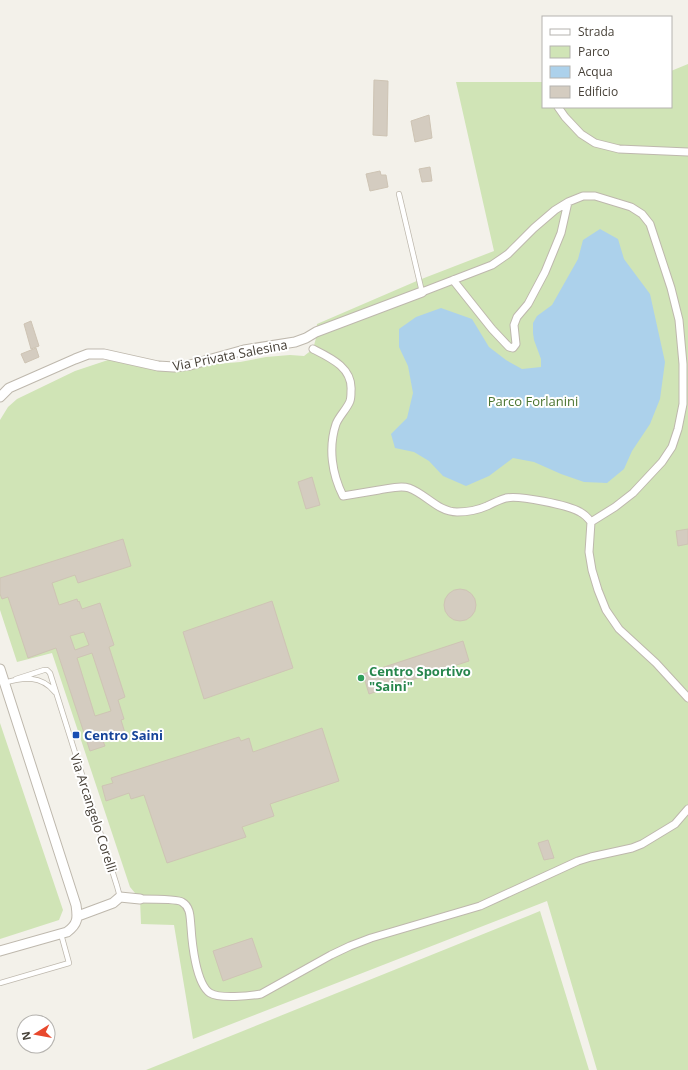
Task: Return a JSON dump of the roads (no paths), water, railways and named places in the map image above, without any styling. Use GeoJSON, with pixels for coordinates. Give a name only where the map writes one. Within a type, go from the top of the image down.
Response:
{"type":"FeatureCollection","features":[{"type":"Feature","properties":{"kind":"street"},"geometry":{"type":"LineString","coordinates":[[559,108],[581,134],[595,143],[619,149],[688,152]]}},
{"type":"Feature","properties":{"kind":"street","name":"Via Privata Salesina"},"geometry":{"type":"LineString","coordinates":[[0,397],[9,388],[88,354],[104,354],[158,366],[174,367],[190,365],[244,350],[295,342],[309,344],[316,332],[492,265],[508,254],[555,210],[568,202],[583,196],[595,196],[631,207],[642,214],[650,224],[671,288],[679,320],[684,364],[683,404],[678,429],[672,447],[662,462],[633,493],[615,507],[591,522]]}},
{"type":"Feature","properties":{"kind":"street"},"geometry":{"type":"LineString","coordinates":[[453,280],[492,329],[509,347],[513,348],[516,344],[514,325],[517,317],[528,304],[545,272],[561,233],[568,202]]}},
{"type":"Feature","properties":{"kind":"street"},"geometry":{"type":"LineString","coordinates":[[309,344],[337,363],[346,371],[351,381],[351,400],[337,422],[331,449],[333,467],[338,486],[343,496],[396,487],[407,487],[417,491],[447,511],[457,512],[475,510],[508,497],[517,497],[567,506],[582,512],[591,522],[589,552],[592,570],[606,610],[619,629],[656,663],[688,698]]}},
{"type":"Feature","properties":{"kind":"street"},"geometry":{"type":"LineString","coordinates":[[0,669],[76,905],[78,916],[72,928],[61,934],[0,951]]}},
{"type":"Feature","properties":{"kind":"street"},"geometry":{"type":"LineString","coordinates":[[78,916],[114,903],[120,897],[181,901],[187,906],[190,913],[195,960],[204,988],[211,994],[218,996],[252,996],[261,994],[350,946],[371,938],[480,906],[578,861],[632,848],[642,844],[675,824],[688,809]]}},
{"type":"Feature","properties":{"kind":"lane"},"geometry":{"type":"LineString","coordinates":[[399,194],[422,292]]}},
{"type":"Feature","properties":{"kind":"lane","name":"Via Arcangelo Corelli"},"geometry":{"type":"LineString","coordinates":[[16,679],[44,670],[47,670],[50,673],[120,897]]}},
{"type":"Feature","properties":{"kind":"lane"},"geometry":{"type":"LineString","coordinates":[[4,683],[16,679],[27,678],[39,680],[49,686],[56,693]]}},
{"type":"Feature","properties":{"kind":"lane"},"geometry":{"type":"LineString","coordinates":[[0,983],[69,963],[61,934]]}},
{"type":"Feature","properties":{"kind":"water"},"geometry":{"type":"Polygon","coordinates":[[[600,229],[618,239],[624,259],[650,294],[665,362],[660,399],[650,424],[632,451],[624,469],[607,483],[584,482],[534,462],[513,458],[489,476],[466,486],[443,476],[429,461],[414,452],[395,448],[391,434],[407,418],[413,393],[408,366],[399,347],[399,329],[416,317],[441,308],[472,319],[489,347],[506,360],[522,369],[541,367],[541,359],[534,340],[533,323],[537,316],[552,305],[578,259],[583,240],[600,229]]]}},
{"type":"Feature","properties":{"kind":"place","name":"Centro Sportivo \"Saini\""},"geometry":{"type":"Point","coordinates":[361,678]}},
{"type":"Feature","properties":{"kind":"place","name":"Centro Saini"},"geometry":{"type":"Point","coordinates":[76,735]}},
{"type":"Feature","properties":{"kind":"park label","name":"Parco Forlanini"},"geometry":{"type":"Point","coordinates":[533,401]}}]}
